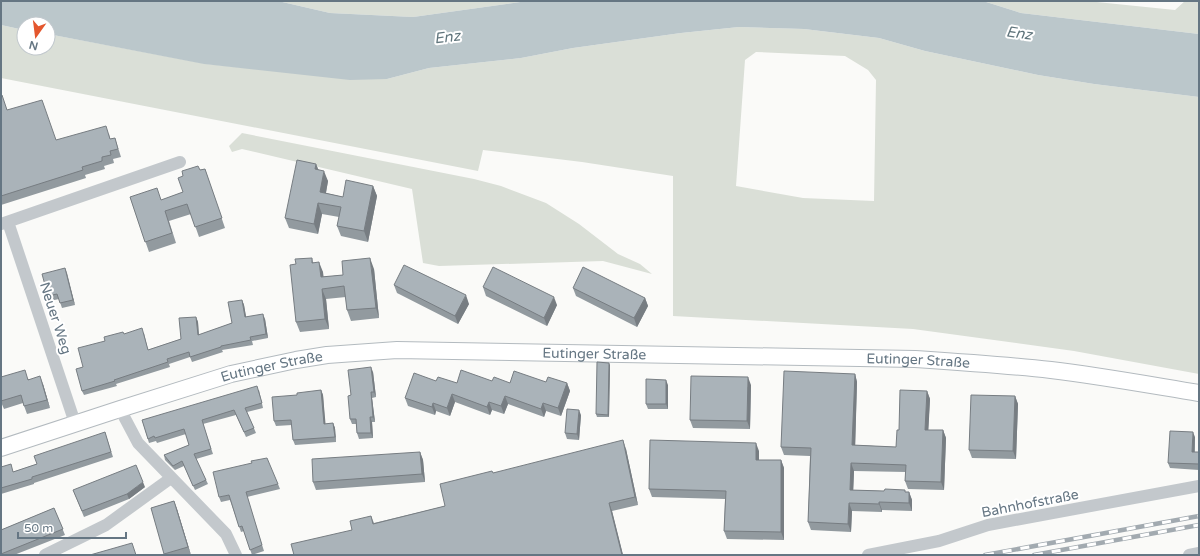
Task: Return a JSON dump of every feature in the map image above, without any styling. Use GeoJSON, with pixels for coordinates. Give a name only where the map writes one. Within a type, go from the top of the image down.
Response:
{"type":"FeatureCollection","features":[{"type":"Feature","properties":{"kind":"street","name":"Neuer Weg"},"geometry":{"type":"LineString","coordinates":[[75,423],[5,223],[180,162]]}},
{"type":"Feature","properties":{"kind":"street","name":"Eutinger Straße"},"geometry":{"type":"LineString","coordinates":[[1,448],[75,423],[254,368],[327,355],[397,350],[915,359],[1052,370],[1118,379],[1199,393]]}},
{"type":"Feature","properties":{"kind":"street"},"geometry":{"type":"LineString","coordinates":[[120,409],[138,443],[226,534],[236,555]]}},
{"type":"Feature","properties":{"kind":"street"},"geometry":{"type":"LineString","coordinates":[[45,555],[106,525],[171,478]]}},
{"type":"Feature","properties":{"kind":"street","name":"Bahnhofstraße"},"geometry":{"type":"LineString","coordinates":[[868,555],[939,541],[988,525],[1199,486]]}},
{"type":"Feature","properties":{"kind":"street"},"geometry":{"type":"LineString","coordinates":[[1189,555],[1199,553]]}},
{"type":"Feature","properties":{"kind":"shaded area"},"geometry":{"type":"Polygon","coordinates":[[[278,1],[527,1],[413,17],[330,13],[278,1]]]}},
{"type":"Feature","properties":{"kind":"shaded area"},"geometry":{"type":"Polygon","coordinates":[[[983,1],[1087,1],[1175,10],[1185,1],[1199,1],[1199,34],[1021,13],[983,1]]]}},
{"type":"Feature","properties":{"kind":"shaded area"},"geometry":{"type":"Polygon","coordinates":[[[1,25],[16,28],[16,56],[56,56],[56,36],[207,64],[387,79],[429,68],[521,58],[573,48],[681,33],[739,27],[804,29],[879,38],[925,51],[1038,75],[1094,84],[1199,97],[1199,374],[1074,351],[913,329],[673,316],[673,176],[582,162],[483,150],[478,171],[1,78],[1,25]],[[756,52],[745,60],[736,186],[803,198],[874,201],[876,80],[868,70],[845,56],[756,52]]]}},
{"type":"Feature","properties":{"kind":"shaded area"},"geometry":{"type":"Polygon","coordinates":[[[242,133],[474,179],[501,186],[546,203],[579,224],[618,254],[640,264],[652,274],[603,261],[439,266],[423,263],[412,189],[242,149],[232,152],[229,146],[242,133]]]}},
{"type":"Feature","properties":{"kind":"water","name":"Enz"},"geometry":{"type":"Polygon","coordinates":[[[1,1],[278,1],[330,13],[413,17],[527,1],[983,1],[1021,13],[1199,34],[1199,97],[1094,84],[1038,75],[925,51],[879,38],[804,29],[739,27],[681,33],[573,48],[521,58],[429,68],[387,79],[350,80],[204,64],[56,36],[56,16],[16,16],[16,28],[1,25],[1,1]]]}},
{"type":"Feature","properties":{"kind":"building"},"geometry":{"type":"Polygon","coordinates":[[[1,95],[7,110],[42,100],[56,140],[106,126],[110,139],[115,138],[118,149],[110,151],[111,155],[102,157],[102,161],[82,167],[83,170],[1,196],[1,95]]]}},
{"type":"Feature","properties":{"kind":"building"},"geometry":{"type":"Polygon","coordinates":[[[297,160],[316,164],[315,169],[324,171],[320,192],[343,197],[346,180],[373,186],[364,231],[337,226],[341,207],[318,203],[314,224],[285,218],[297,160]]]}},
{"type":"Feature","properties":{"kind":"building"},"geometry":{"type":"Polygon","coordinates":[[[198,166],[200,170],[205,169],[222,218],[195,227],[187,204],[165,211],[172,233],[145,242],[130,197],[157,188],[161,200],[183,192],[178,178],[183,176],[182,171],[198,166]]]}},
{"type":"Feature","properties":{"kind":"building"},"geometry":{"type":"Polygon","coordinates":[[[312,258],[312,263],[319,262],[321,277],[343,275],[342,261],[370,258],[376,308],[347,310],[344,286],[322,289],[325,319],[296,322],[290,265],[296,264],[295,259],[312,258]]]}},
{"type":"Feature","properties":{"kind":"building"},"geometry":{"type":"Polygon","coordinates":[[[404,265],[466,295],[455,316],[394,285],[404,265]]]}},
{"type":"Feature","properties":{"kind":"building"},"geometry":{"type":"Polygon","coordinates":[[[493,267],[554,297],[544,318],[483,287],[493,267]]]}},
{"type":"Feature","properties":{"kind":"building"},"geometry":{"type":"Polygon","coordinates":[[[583,267],[645,298],[634,318],[573,288],[583,267]]]}},
{"type":"Feature","properties":{"kind":"building"},"geometry":{"type":"Polygon","coordinates":[[[65,268],[73,300],[60,303],[57,294],[48,296],[42,274],[65,268]]]}},
{"type":"Feature","properties":{"kind":"building"},"geometry":{"type":"Polygon","coordinates":[[[242,300],[245,317],[263,314],[266,334],[250,337],[251,340],[221,346],[190,357],[189,352],[167,359],[168,362],[82,391],[76,369],[83,367],[78,348],[105,341],[104,337],[123,332],[124,334],[142,328],[148,350],[181,339],[179,318],[196,317],[198,335],[232,323],[228,302],[242,300]]]}},
{"type":"Feature","properties":{"kind":"building"},"geometry":{"type":"Polygon","coordinates":[[[597,362],[609,363],[608,415],[596,414],[597,362]]]}},
{"type":"Feature","properties":{"kind":"building"},"geometry":{"type":"Polygon","coordinates":[[[371,367],[374,392],[371,392],[373,417],[370,417],[371,433],[357,433],[356,419],[350,419],[348,396],[351,395],[348,370],[371,367]]]}},
{"type":"Feature","properties":{"kind":"building"},"geometry":{"type":"Polygon","coordinates":[[[25,370],[28,380],[40,376],[47,400],[24,406],[21,395],[1,401],[1,377],[25,370]]]}},
{"type":"Feature","properties":{"kind":"building"},"geometry":{"type":"Polygon","coordinates":[[[461,370],[492,381],[494,377],[510,383],[514,371],[546,382],[548,377],[567,383],[558,408],[543,403],[541,409],[505,396],[501,406],[489,402],[487,407],[452,394],[447,408],[433,403],[432,407],[405,398],[414,373],[436,381],[438,377],[457,383],[461,370]]]}},
{"type":"Feature","properties":{"kind":"building"},"geometry":{"type":"Polygon","coordinates":[[[784,371],[855,374],[852,445],[896,447],[897,430],[899,430],[900,390],[927,391],[925,430],[943,430],[941,482],[905,481],[906,465],[851,463],[850,490],[905,490],[905,492],[909,492],[909,503],[849,503],[848,524],[808,522],[811,448],[781,447],[784,371]]]}},
{"type":"Feature","properties":{"kind":"building"},"geometry":{"type":"Polygon","coordinates":[[[691,376],[748,377],[747,421],[690,420],[691,376]]]}},
{"type":"Feature","properties":{"kind":"building"},"geometry":{"type":"Polygon","coordinates":[[[646,379],[666,380],[666,404],[646,404],[646,379]]]}},
{"type":"Feature","properties":{"kind":"building"},"geometry":{"type":"Polygon","coordinates":[[[257,386],[262,403],[245,408],[254,428],[244,432],[234,410],[202,420],[211,449],[194,454],[206,480],[193,486],[182,461],[173,466],[164,455],[189,445],[184,429],[155,438],[154,436],[148,439],[142,420],[257,386]]]}},
{"type":"Feature","properties":{"kind":"building"},"geometry":{"type":"Polygon","coordinates":[[[321,390],[324,424],[333,423],[335,437],[293,440],[291,420],[274,421],[272,397],[297,395],[297,393],[321,390]]]}},
{"type":"Feature","properties":{"kind":"building"},"geometry":{"type":"Polygon","coordinates":[[[971,395],[1015,396],[1013,451],[969,450],[971,395]]]}},
{"type":"Feature","properties":{"kind":"building"},"geometry":{"type":"Polygon","coordinates":[[[567,409],[579,410],[577,434],[565,433],[567,409]]]}},
{"type":"Feature","properties":{"kind":"building"},"geometry":{"type":"Polygon","coordinates":[[[1170,431],[1193,432],[1192,452],[1199,452],[1199,464],[1168,463],[1170,431]]]}},
{"type":"Feature","properties":{"kind":"building"},"geometry":{"type":"Polygon","coordinates":[[[105,432],[111,452],[1,488],[1,467],[11,464],[13,472],[37,464],[34,456],[105,432]]]}},
{"type":"Feature","properties":{"kind":"building"},"geometry":{"type":"Polygon","coordinates":[[[623,440],[635,497],[609,503],[622,555],[294,555],[291,544],[352,530],[350,521],[371,516],[373,524],[445,506],[440,484],[492,471],[493,473],[623,440]]]}},
{"type":"Feature","properties":{"kind":"building"},"geometry":{"type":"Polygon","coordinates":[[[650,440],[756,443],[756,460],[781,460],[781,532],[724,531],[726,491],[649,489],[650,440]]]}},
{"type":"Feature","properties":{"kind":"building"},"geometry":{"type":"Polygon","coordinates":[[[420,452],[422,474],[313,482],[312,459],[420,452]]]}},
{"type":"Feature","properties":{"kind":"building"},"geometry":{"type":"Polygon","coordinates":[[[267,458],[278,484],[246,492],[262,545],[250,550],[242,526],[239,527],[229,495],[219,497],[213,472],[267,458]]]}},
{"type":"Feature","properties":{"kind":"building"},"geometry":{"type":"Polygon","coordinates":[[[136,465],[143,482],[127,494],[82,511],[73,490],[136,465]]]}},
{"type":"Feature","properties":{"kind":"building"},"geometry":{"type":"Polygon","coordinates":[[[174,501],[188,547],[164,554],[151,508],[174,501]]]}},
{"type":"Feature","properties":{"kind":"building"},"geometry":{"type":"Polygon","coordinates":[[[54,508],[63,529],[1,554],[1,530],[54,508]]]}},
{"type":"Feature","properties":{"kind":"building"},"geometry":{"type":"Polygon","coordinates":[[[132,543],[136,555],[90,555],[132,543]]]}},
{"type":"Feature","properties":{"kind":"railway"},"geometry":{"type":"LineString","coordinates":[[985,555],[1199,516]]}},
{"type":"Feature","properties":{"kind":"railway"},"geometry":{"type":"LineString","coordinates":[[1034,555],[1199,525]]}}]}
